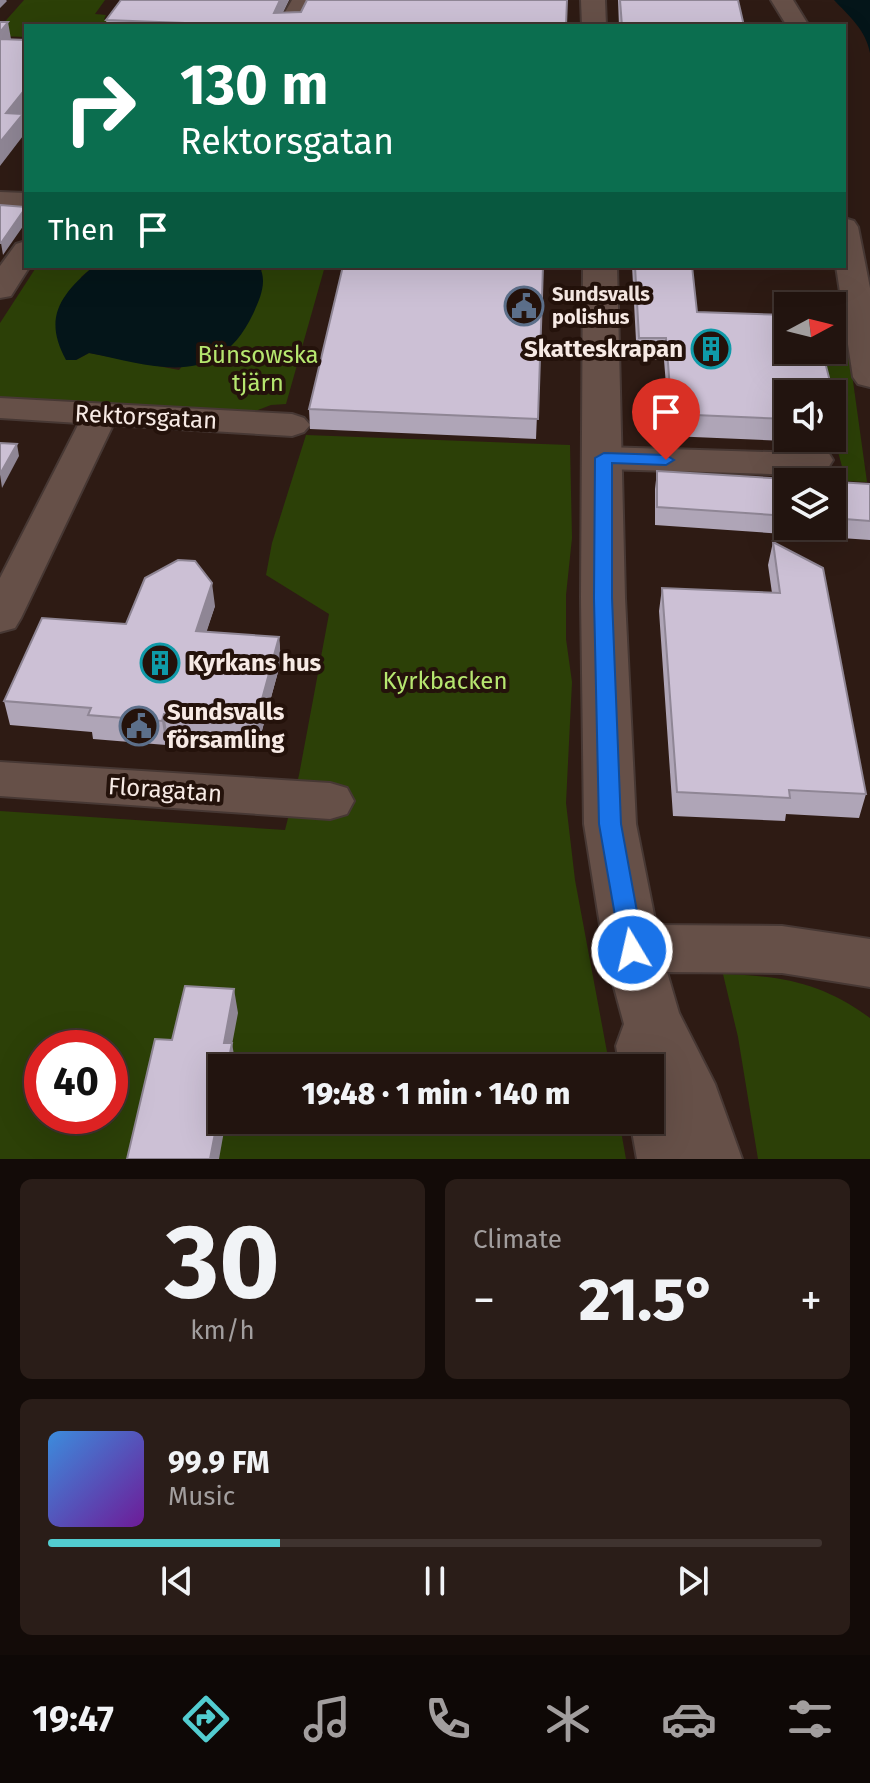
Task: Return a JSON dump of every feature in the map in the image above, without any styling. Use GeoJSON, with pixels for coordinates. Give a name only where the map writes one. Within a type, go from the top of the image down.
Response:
{"type":"FeatureCollection","features":[{"type":"Feature","properties":{"kind":"street"},"geometry":{"type":"LineString","coordinates":[[289,24],[303,0]]}},
{"type":"Feature","properties":{"kind":"street"},"geometry":{"type":"LineString","coordinates":[[593,0],[594,24]]}},
{"type":"Feature","properties":{"kind":"street"},"geometry":{"type":"LineString","coordinates":[[782,0],[797,24]]}},
{"type":"Feature","properties":{"kind":"street"},"geometry":{"type":"LineString","coordinates":[[0,200],[24,201]]}},
{"type":"Feature","properties":{"kind":"street"},"geometry":{"type":"LineString","coordinates":[[846,239],[870,377]]}},
{"type":"Feature","properties":{"kind":"street"},"geometry":{"type":"LineString","coordinates":[[0,289],[24,253]]}},
{"type":"Feature","properties":{"kind":"street"},"geometry":{"type":"LineString","coordinates":[[600,268],[603,598],[610,824],[632,950],[650,1017],[684,1084],[710,1159]]}},
{"type":"Feature","properties":{"kind":"street","name":"Rektorsgatan"},"geometry":{"type":"LineString","coordinates":[[0,408],[292,425]]}},
{"type":"Feature","properties":{"kind":"street"},"geometry":{"type":"LineString","coordinates":[[0,618],[100,416]]}},
{"type":"Feature","properties":{"kind":"street"},"geometry":{"type":"LineString","coordinates":[[604,458],[804,464],[815,460]]}},
{"type":"Feature","properties":{"kind":"street","name":"Floragatan"},"geometry":{"type":"LineString","coordinates":[[0,779],[330,801]]}},
{"type":"Feature","properties":{"kind":"street"},"geometry":{"type":"LineString","coordinates":[[632,950],[710,946],[820,951],[870,963]]}},
{"type":"Feature","properties":{"kind":"street"},"geometry":{"type":"LineString","coordinates":[[650,1017],[646,1046],[669,1159]]}},
{"type":"Feature","properties":{"kind":"green space"},"geometry":{"type":"Polygon","coordinates":[[[24,0],[105,0],[95,14],[106,15],[104,19],[134,20],[132,24],[24,24],[24,37],[0,36],[0,27],[24,0]]]}},
{"type":"Feature","properties":{"kind":"green space","name":"Bünsowska tjärn"},"geometry":{"type":"Polygon","coordinates":[[[36,268],[92,268],[81,277],[76,360],[89,353],[179,370],[262,270],[260,268],[324,268],[286,404],[271,405],[247,414],[0,399],[0,323],[36,268]]]}},
{"type":"Feature","properties":{"kind":"green space"},"geometry":{"type":"Polygon","coordinates":[[[846,337],[867,482],[846,481],[846,468],[842,468],[838,452],[846,452],[846,380],[828,380],[822,364],[846,364],[846,337]]]}},
{"type":"Feature","properties":{"kind":"green space","name":"Kyrkbacken"},"geometry":{"type":"Polygon","coordinates":[[[306,435],[570,445],[572,538],[566,595],[566,639],[572,682],[566,803],[575,880],[607,1054],[208,1054],[208,1134],[622,1134],[626,1159],[0,1159],[0,811],[285,830],[299,775],[329,614],[266,575],[272,543],[306,435]]]}},
{"type":"Feature","properties":{"kind":"green space"},"geometry":{"type":"Polygon","coordinates":[[[723,974],[800,983],[835,996],[870,1018],[870,1159],[758,1159],[738,1037],[723,974]]]}},
{"type":"Feature","properties":{"kind":"shaded area"},"geometry":{"type":"Polygon","coordinates":[[[834,0],[870,0],[870,53],[861,30],[834,0]]]}},
{"type":"Feature","properties":{"kind":"shaded area","name":"Bünsowska tjärn"},"geometry":{"type":"Polygon","coordinates":[[[92,268],[260,268],[263,284],[256,308],[238,338],[221,354],[202,364],[182,367],[160,367],[89,353],[76,360],[66,360],[59,345],[56,319],[64,297],[92,268]]]}},
{"type":"Feature","properties":{"kind":"building"},"geometry":{"type":"Polygon","coordinates":[[[121,0],[280,0],[274,13],[301,12],[307,0],[567,0],[566,24],[210,24],[106,20],[121,0]]]}},
{"type":"Feature","properties":{"kind":"building"},"geometry":{"type":"Polygon","coordinates":[[[620,0],[738,0],[744,24],[622,24],[620,0]]]}},
{"type":"Feature","properties":{"kind":"building"},"geometry":{"type":"Polygon","coordinates":[[[0,39],[24,40],[24,90],[6,113],[23,114],[0,142],[0,39]]]}},
{"type":"Feature","properties":{"kind":"building"},"geometry":{"type":"Polygon","coordinates":[[[0,205],[24,207],[24,210],[0,243],[0,205]]]}},
{"type":"Feature","properties":{"kind":"building"},"geometry":{"type":"Polygon","coordinates":[[[343,268],[543,268],[538,419],[309,409],[343,268]]]}},
{"type":"Feature","properties":{"kind":"building"},"geometry":{"type":"Polygon","coordinates":[[[635,268],[692,268],[697,312],[774,315],[774,364],[826,364],[830,380],[774,380],[774,418],[672,414],[666,338],[639,338],[635,268]]]}},
{"type":"Feature","properties":{"kind":"building"},"geometry":{"type":"Polygon","coordinates":[[[0,443],[17,444],[0,474],[0,443]]]}},
{"type":"Feature","properties":{"kind":"building"},"geometry":{"type":"Polygon","coordinates":[[[657,471],[774,478],[774,515],[657,507],[657,471]]]}},
{"type":"Feature","properties":{"kind":"building"},"geometry":{"type":"Polygon","coordinates":[[[846,483],[870,484],[870,521],[846,519],[846,483]]]}},
{"type":"Feature","properties":{"kind":"building"},"geometry":{"type":"Polygon","coordinates":[[[773,542],[823,568],[866,794],[789,790],[790,798],[677,792],[662,588],[780,593],[773,542]]]}},
{"type":"Feature","properties":{"kind":"building","name":"Kyrkans hus"},"geometry":{"type":"Polygon","coordinates":[[[178,560],[195,561],[212,583],[196,631],[279,637],[256,721],[164,714],[162,721],[88,715],[91,708],[4,701],[42,618],[126,624],[145,578],[178,560]]]}},
{"type":"Feature","properties":{"kind":"building"},"geometry":{"type":"Polygon","coordinates":[[[185,986],[234,989],[224,1043],[232,1043],[230,1054],[208,1054],[208,1134],[215,1134],[210,1159],[127,1159],[155,1039],[172,1040],[185,986]]]}},
{"type":"Feature","properties":{"kind":"place","name":"Sundsvalls polishus"},"geometry":{"type":"Point","coordinates":[524,306]}},
{"type":"Feature","properties":{"kind":"place","name":"Skatteskrapan"},"geometry":{"type":"Point","coordinates":[711,349]}},
{"type":"Feature","properties":{"kind":"place","name":"Kyrkans hus"},"geometry":{"type":"Point","coordinates":[160,663]}},
{"type":"Feature","properties":{"kind":"place","name":"Sundsvalls församling"},"geometry":{"type":"Point","coordinates":[139,726]}},
{"type":"Feature","properties":{"kind":"route"},"geometry":{"type":"LineString","coordinates":[[632,950],[610,824],[603,598],[604,458],[666,460]]}}]}
